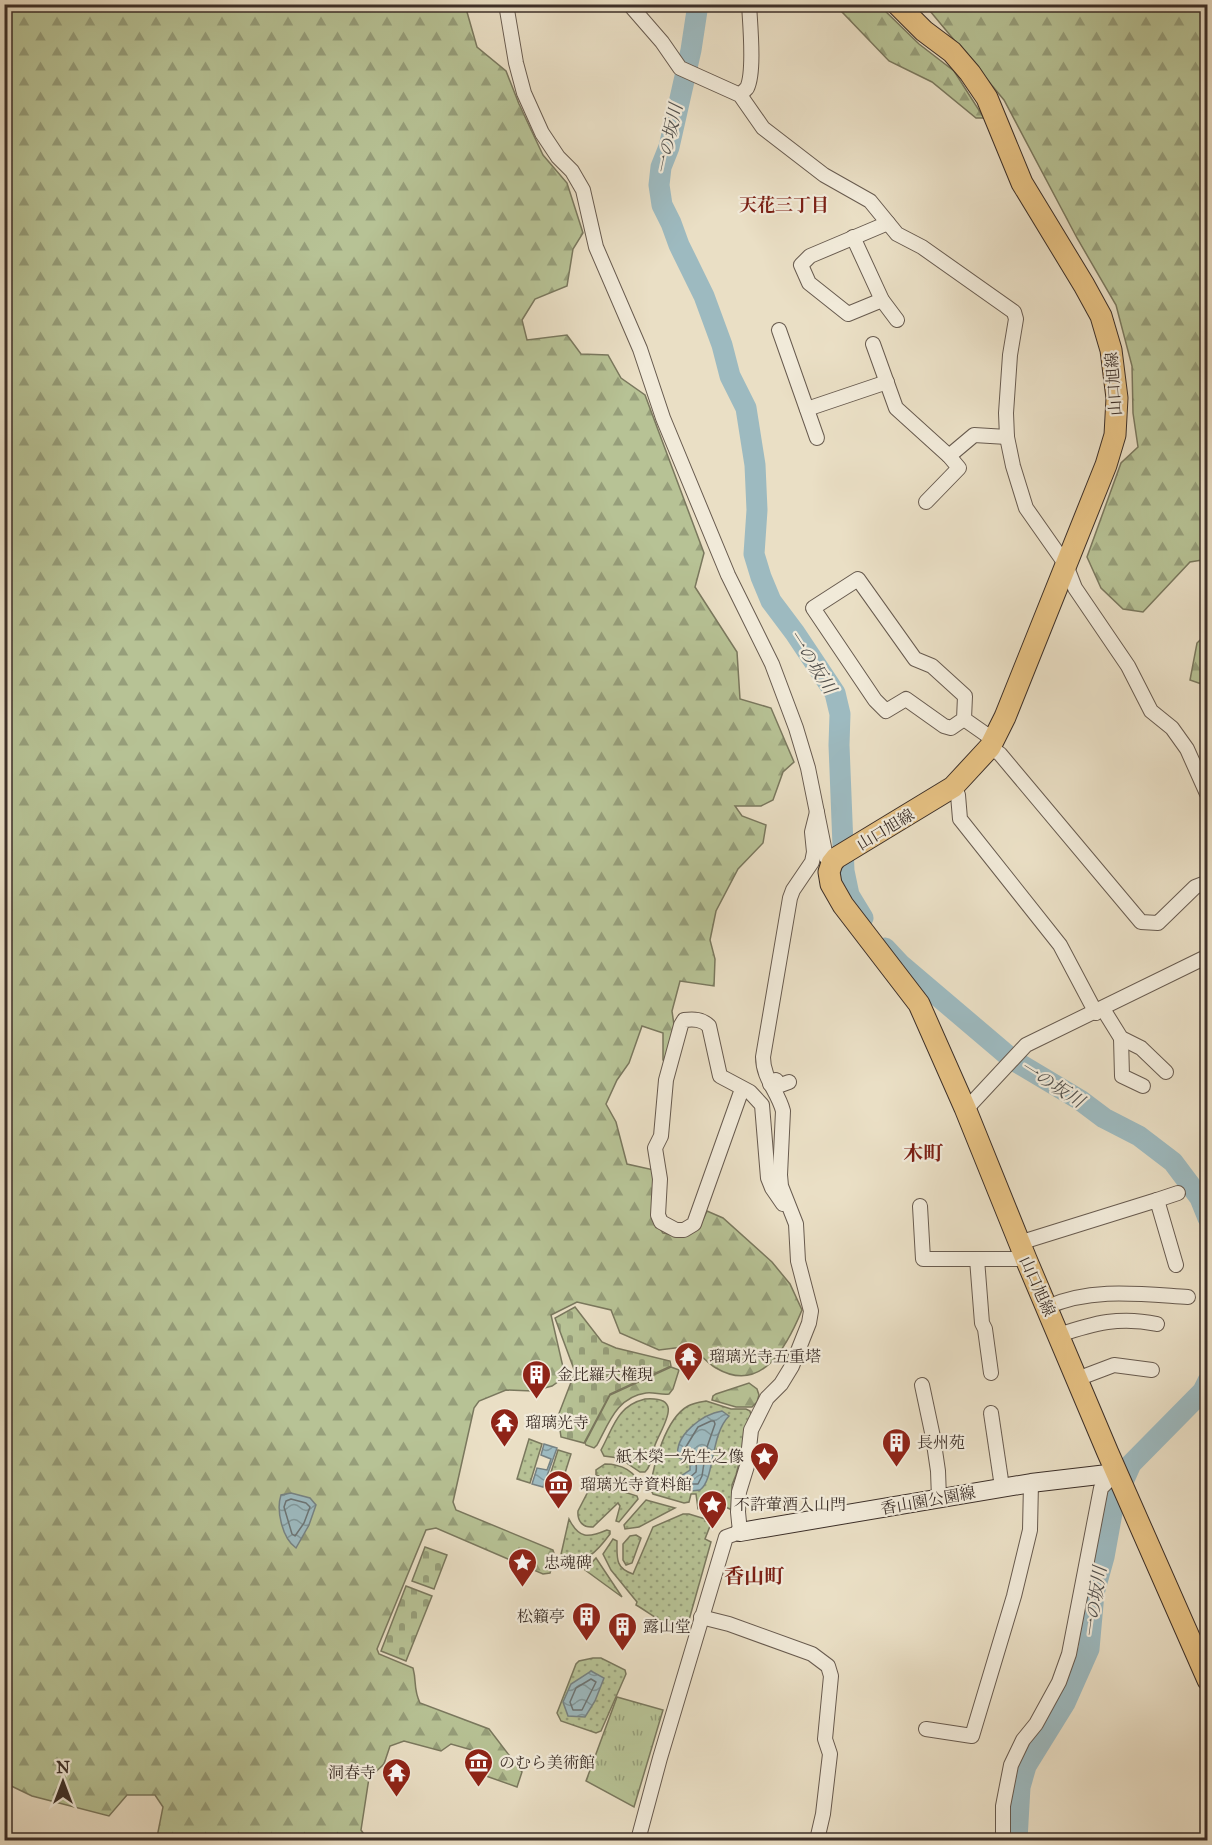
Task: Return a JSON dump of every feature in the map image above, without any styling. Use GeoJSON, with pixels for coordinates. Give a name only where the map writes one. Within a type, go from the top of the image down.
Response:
{"type":"FeatureCollection","features":[{"type":"Feature","properties":{"kind":"main road","name":"山口旭線"},"geometry":{"type":"LineString","coordinates":[[897,4],[924,31],[952,52],[987,98],[1022,183],[1101,316],[1111,350],[1117,398],[1115,435],[1106,465],[1005,717],[992,743],[953,787],[836,858],[829,873],[831,884],[843,905],[919,1004],[965,1108],[1022,1251],[1116,1473],[1208,1680]]}},
{"type":"Feature","properties":{"kind":"main road","name":"香山園公園線"},"geometry":{"type":"LineString","coordinates":[[740,1532],[1002,1487],[1116,1473]]}},
{"type":"Feature","properties":{"kind":"street"},"geometry":{"type":"LineString","coordinates":[[506,4],[516,63],[524,93],[542,133],[558,157],[572,171],[583,190],[596,247],[640,349],[663,418],[728,574],[772,664],[802,748],[826,857],[832,863]]}},
{"type":"Feature","properties":{"kind":"street"},"geometry":{"type":"LineString","coordinates":[[740,95],[747,89],[752,45],[749,4]]}},
{"type":"Feature","properties":{"kind":"street"},"geometry":{"type":"LineString","coordinates":[[635,7],[680,68],[740,95],[763,128],[824,175],[870,201],[897,234],[922,246],[1014,312],[1016,319],[1010,355],[1006,413],[1007,437],[1026,508],[1066,565],[1075,588],[1090,612],[1109,635],[1151,711],[1172,728],[1187,749],[1208,796]]}},
{"type":"Feature","properties":{"kind":"street"},"geometry":{"type":"LineString","coordinates":[[882,300],[848,314],[809,283],[801,265],[810,256],[888,223]]}},
{"type":"Feature","properties":{"kind":"street"},"geometry":{"type":"LineString","coordinates":[[854,237],[882,300],[897,320]]}},
{"type":"Feature","properties":{"kind":"street"},"geometry":{"type":"LineString","coordinates":[[779,330],[818,438]]}},
{"type":"Feature","properties":{"kind":"street"},"geometry":{"type":"LineString","coordinates":[[873,344],[896,408],[949,456],[958,468],[926,502]]}},
{"type":"Feature","properties":{"kind":"street"},"geometry":{"type":"LineString","coordinates":[[807,409],[887,382]]}},
{"type":"Feature","properties":{"kind":"street"},"geometry":{"type":"LineString","coordinates":[[949,456],[974,435],[1007,437]]}},
{"type":"Feature","properties":{"kind":"street"},"geometry":{"type":"LineString","coordinates":[[858,579],[915,659],[932,666],[965,696],[963,719],[951,728],[944,726],[906,699],[886,711],[875,700],[813,608],[858,579]]}},
{"type":"Feature","properties":{"kind":"street"},"geometry":{"type":"LineString","coordinates":[[963,719],[992,743],[1141,922],[1158,923],[1195,887],[1208,882]]}},
{"type":"Feature","properties":{"kind":"street"},"geometry":{"type":"LineString","coordinates":[[953,787],[958,795],[960,819],[1060,945],[1100,1011],[1122,1038],[1141,1048],[1166,1072]]}},
{"type":"Feature","properties":{"kind":"street"},"geometry":{"type":"LineString","coordinates":[[638,1840],[726,1537],[740,1532],[739,1492],[747,1466],[751,1430],[767,1398],[781,1384],[792,1366],[809,1323],[811,1311],[798,1261],[796,1224],[781,1186],[783,1111],[763,1064],[790,898],[812,862],[814,852],[812,832],[817,812]]}},
{"type":"Feature","properties":{"kind":"street"},"geometry":{"type":"LineString","coordinates":[[965,1108],[1026,1045],[1100,1011],[1208,956]]}},
{"type":"Feature","properties":{"kind":"street"},"geometry":{"type":"LineString","coordinates":[[742,1089],[693,1224],[684,1230],[667,1227],[658,1215],[660,1179],[656,1148],[661,1136],[666,1080],[684,1020],[703,1021],[709,1026],[720,1076],[757,1097],[762,1105],[768,1178],[779,1200],[790,1208]]}},
{"type":"Feature","properties":{"kind":"street"},"geometry":{"type":"LineString","coordinates":[[1122,1038],[1122,1076],[1143,1086]]}},
{"type":"Feature","properties":{"kind":"street"},"geometry":{"type":"LineString","coordinates":[[770,1084],[776,1080],[778,1086],[789,1082]]}},
{"type":"Feature","properties":{"kind":"street"},"geometry":{"type":"LineString","coordinates":[[920,1206],[923,1259],[977,1259],[1022,1251],[1178,1193]]}},
{"type":"Feature","properties":{"kind":"street"},"geometry":{"type":"LineString","coordinates":[[1157,1200],[1176,1265]]}},
{"type":"Feature","properties":{"kind":"street"},"geometry":{"type":"LineString","coordinates":[[977,1259],[982,1323],[985,1329],[991,1373]]}},
{"type":"Feature","properties":{"kind":"street"},"geometry":{"type":"LineString","coordinates":[[1047,1307],[1091,1295],[1128,1292],[1188,1298]]}},
{"type":"Feature","properties":{"kind":"street"},"geometry":{"type":"LineString","coordinates":[[1059,1335],[1112,1320],[1135,1319],[1157,1324]]}},
{"type":"Feature","properties":{"kind":"street"},"geometry":{"type":"LineString","coordinates":[[1077,1379],[1114,1365],[1152,1370]]}},
{"type":"Feature","properties":{"kind":"street"},"geometry":{"type":"LineString","coordinates":[[922,1385],[934,1448],[939,1498]]}},
{"type":"Feature","properties":{"kind":"street"},"geometry":{"type":"LineString","coordinates":[[991,1413],[1002,1487]]}},
{"type":"Feature","properties":{"kind":"street"},"geometry":{"type":"LineString","coordinates":[[1003,1840],[1003,1806],[1011,1765],[1023,1740],[1036,1724],[1059,1682],[1069,1654],[1077,1606],[1088,1565],[1101,1488],[1116,1473]]}},
{"type":"Feature","properties":{"kind":"street"},"geometry":{"type":"LineString","coordinates":[[926,1729],[972,1736],[1014,1596],[1030,1530],[1030,1483]]}},
{"type":"Feature","properties":{"kind":"street"},"geometry":{"type":"LineString","coordinates":[[701,1617],[729,1624],[812,1654],[828,1666],[831,1676],[825,1739],[830,1754],[823,1814],[817,1840]]}},
{"type":"Feature","properties":{"kind":"green space"},"geometry":{"type":"Polygon","coordinates":[[[4,5],[465,5],[477,47],[506,71],[543,155],[567,183],[583,233],[573,249],[567,286],[535,299],[522,320],[527,340],[567,335],[581,354],[608,355],[621,378],[645,395],[704,553],[695,587],[737,652],[740,699],[771,708],[794,762],[783,772],[773,800],[761,806],[735,806],[742,816],[766,825],[763,843],[738,869],[716,911],[710,940],[715,959],[714,986],[680,981],[672,1011],[675,1032],[666,1063],[663,1060],[663,1033],[642,1026],[629,1063],[617,1080],[606,1104],[616,1122],[627,1164],[654,1170],[652,1217],[663,1233],[681,1236],[699,1228],[707,1211],[723,1218],[772,1262],[790,1284],[802,1310],[789,1338],[771,1363],[747,1375],[732,1375],[706,1361],[691,1346],[659,1350],[620,1333],[611,1310],[577,1302],[551,1315],[563,1367],[559,1381],[552,1386],[533,1391],[506,1390],[479,1401],[474,1408],[453,1502],[456,1510],[553,1550],[555,1557],[550,1573],[543,1574],[436,1528],[426,1530],[377,1649],[379,1654],[413,1668],[420,1703],[489,1729],[522,1772],[517,1787],[486,1776],[489,1764],[473,1759],[472,1750],[451,1744],[441,1751],[404,1741],[390,1746],[384,1764],[369,1778],[361,1830],[368,1840],[159,1840],[157,1837],[163,1807],[155,1795],[127,1795],[109,1816],[32,1796],[5,1783],[4,5]]]}},
{"type":"Feature","properties":{"kind":"green space"},"geometry":{"type":"Polygon","coordinates":[[[823,5],[879,5],[919,44],[954,71],[984,118],[976,118],[932,82],[889,61],[841,11],[823,5]]]}},
{"type":"Feature","properties":{"kind":"green space"},"geometry":{"type":"Polygon","coordinates":[[[925,5],[1207,5],[1207,564],[1202,560],[1190,562],[1143,612],[1123,609],[1101,588],[1087,557],[1121,463],[1138,447],[1133,413],[1132,366],[1116,305],[1077,238],[1004,100],[925,5]]]}},
{"type":"Feature","properties":{"kind":"green space"},"geometry":{"type":"Polygon","coordinates":[[[1207,633],[1207,686],[1190,680],[1197,643],[1207,633]]]}},
{"type":"Feature","properties":{"kind":"green space"},"geometry":{"type":"Polygon","coordinates":[[[575,1307],[602,1342],[616,1348],[670,1361],[671,1366],[610,1394],[584,1443],[561,1437],[558,1416],[575,1372],[555,1318],[575,1307]]]}},
{"type":"Feature","properties":{"kind":"green space"},"geometry":{"type":"Polygon","coordinates":[[[671,1367],[679,1370],[669,1394],[636,1395],[615,1412],[594,1448],[586,1445],[610,1395],[671,1367]]]}},
{"type":"Feature","properties":{"kind":"green space"},"geometry":{"type":"Polygon","coordinates":[[[749,1383],[757,1389],[759,1395],[752,1407],[736,1407],[712,1400],[716,1394],[749,1383]]]}},
{"type":"Feature","properties":{"kind":"green space"},"geometry":{"type":"Polygon","coordinates":[[[645,1399],[665,1402],[668,1414],[655,1445],[652,1460],[645,1472],[640,1472],[619,1458],[604,1456],[601,1450],[622,1412],[636,1402],[645,1399]]]}},
{"type":"Feature","properties":{"kind":"green space"},"geometry":{"type":"Polygon","coordinates":[[[706,1401],[731,1409],[746,1409],[751,1415],[732,1485],[732,1510],[719,1504],[715,1513],[698,1509],[696,1494],[691,1494],[689,1502],[684,1503],[653,1494],[650,1488],[662,1443],[673,1421],[688,1406],[706,1401]]]}},
{"type":"Feature","properties":{"kind":"green space"},"geometry":{"type":"Polygon","coordinates":[[[529,1439],[542,1444],[530,1483],[517,1479],[529,1439]]]}},
{"type":"Feature","properties":{"kind":"green space"},"geometry":{"type":"Polygon","coordinates":[[[558,1450],[571,1454],[559,1492],[546,1488],[558,1450]]]}},
{"type":"Feature","properties":{"kind":"green space"},"geometry":{"type":"Polygon","coordinates":[[[605,1464],[616,1465],[632,1473],[639,1488],[596,1475],[596,1470],[605,1464]]]}},
{"type":"Feature","properties":{"kind":"green space"},"geometry":{"type":"Polygon","coordinates":[[[593,1482],[637,1496],[638,1499],[619,1522],[616,1521],[620,1506],[618,1503],[593,1527],[586,1526],[580,1521],[578,1511],[593,1482]]]}},
{"type":"Feature","properties":{"kind":"green space"},"geometry":{"type":"Polygon","coordinates":[[[646,1500],[675,1508],[639,1527],[625,1529],[624,1525],[646,1500]]]}},
{"type":"Feature","properties":{"kind":"green space"},"geometry":{"type":"Polygon","coordinates":[[[683,1514],[712,1521],[705,1539],[711,1542],[687,1627],[673,1626],[660,1621],[636,1605],[637,1602],[611,1570],[603,1554],[613,1539],[617,1541],[618,1562],[623,1569],[633,1574],[653,1527],[683,1514]]]}},
{"type":"Feature","properties":{"kind":"green space"},"geometry":{"type":"Polygon","coordinates":[[[569,1519],[576,1530],[585,1535],[607,1530],[610,1534],[590,1556],[570,1563],[562,1563],[560,1559],[569,1519]]]}},
{"type":"Feature","properties":{"kind":"green space"},"geometry":{"type":"Polygon","coordinates":[[[636,1535],[641,1538],[632,1563],[626,1565],[623,1560],[623,1544],[630,1536],[636,1535]]]}},
{"type":"Feature","properties":{"kind":"green space"},"geometry":{"type":"Polygon","coordinates":[[[425,1547],[447,1555],[434,1589],[412,1581],[425,1547]]]}},
{"type":"Feature","properties":{"kind":"green space"},"geometry":{"type":"Polygon","coordinates":[[[596,1558],[622,1597],[585,1570],[596,1558]]]}},
{"type":"Feature","properties":{"kind":"green space"},"geometry":{"type":"Polygon","coordinates":[[[406,1586],[432,1596],[406,1661],[381,1651],[406,1586]]]}},
{"type":"Feature","properties":{"kind":"green space"},"geometry":{"type":"Polygon","coordinates":[[[601,1658],[625,1670],[626,1674],[601,1731],[596,1733],[561,1721],[557,1713],[576,1664],[579,1661],[601,1658]]]}},
{"type":"Feature","properties":{"kind":"green space"},"geometry":{"type":"Polygon","coordinates":[[[617,1697],[663,1710],[634,1807],[586,1781],[617,1697]]]}},
{"type":"Feature","properties":{"kind":"water"},"geometry":{"type":"Polygon","coordinates":[[[722,1411],[729,1416],[723,1424],[715,1445],[705,1484],[700,1490],[691,1491],[681,1481],[681,1476],[690,1470],[690,1464],[678,1457],[681,1441],[691,1427],[699,1421],[722,1411]]]}},
{"type":"Feature","properties":{"kind":"water"},"geometry":{"type":"Polygon","coordinates":[[[544,1444],[557,1448],[543,1487],[532,1484],[537,1468],[547,1470],[551,1459],[541,1455],[544,1444]]]}},
{"type":"Feature","properties":{"kind":"water"},"geometry":{"type":"Polygon","coordinates":[[[291,1493],[310,1498],[316,1505],[309,1525],[296,1548],[284,1531],[279,1508],[281,1495],[291,1493]]]}},
{"type":"Feature","properties":{"kind":"water"},"geometry":{"type":"Polygon","coordinates":[[[591,1671],[604,1678],[595,1701],[585,1717],[568,1716],[563,1702],[571,1684],[591,1671]]]}},
{"type":"Feature","properties":{"kind":"waterway","name":"一の坂川"},"geometry":{"type":"LineString","coordinates":[[698,4],[691,50],[669,147],[661,167],[659,185],[662,205],[704,296],[722,345],[730,376],[746,408],[755,465],[757,510],[754,554],[761,577],[771,601],[835,693],[840,714],[844,871],[849,895],[863,918]]}},
{"type":"Feature","properties":{"kind":"waterway","name":"一の坂川"},"geometry":{"type":"LineString","coordinates":[[885,948],[900,964],[1013,1060],[1080,1100],[1104,1118],[1139,1136],[1173,1162],[1200,1198],[1208,1218]]}},
{"type":"Feature","properties":{"kind":"waterway","name":"一の坂川"},"geometry":{"type":"LineString","coordinates":[[1017,1840],[1020,1787],[1026,1766],[1065,1703],[1089,1649],[1094,1593],[1104,1557],[1114,1502],[1131,1464],[1203,1391],[1208,1381]]}},
{"type":"Feature","properties":{"kind":"place","name":"瑠璃光寺五重塔"},"geometry":{"type":"Point","coordinates":[688,1382]}},
{"type":"Feature","properties":{"kind":"place","name":"金比羅大権現"},"geometry":{"type":"Point","coordinates":[536,1400]}},
{"type":"Feature","properties":{"kind":"place","name":"瑠璃光寺"},"geometry":{"type":"Point","coordinates":[504,1448]}},
{"type":"Feature","properties":{"kind":"place","name":"長州苑"},"geometry":{"type":"Point","coordinates":[896,1468]}},
{"type":"Feature","properties":{"kind":"place","name":"紙本榮一先生之像"},"geometry":{"type":"Point","coordinates":[765,1482]}},
{"type":"Feature","properties":{"kind":"place","name":"瑠璃光寺資料館"},"geometry":{"type":"Point","coordinates":[559,1510]}},
{"type":"Feature","properties":{"kind":"place","name":"不許葷酒入山門"},"geometry":{"type":"Point","coordinates":[713,1530]}},
{"type":"Feature","properties":{"kind":"place","name":"忠魂碑"},"geometry":{"type":"Point","coordinates":[523,1588]}},
{"type":"Feature","properties":{"kind":"place","name":"松籟亭"},"geometry":{"type":"Point","coordinates":[586,1642]}},
{"type":"Feature","properties":{"kind":"place","name":"露山堂"},"geometry":{"type":"Point","coordinates":[622,1652]}},
{"type":"Feature","properties":{"kind":"place","name":"のむら美術館"},"geometry":{"type":"Point","coordinates":[478,1788]}},
{"type":"Feature","properties":{"kind":"place","name":"洞春寺"},"geometry":{"type":"Point","coordinates":[397,1798]}},
{"type":"Feature","properties":{"kind":"district","name":"天花三丁目"},"geometry":{"type":"Point","coordinates":[784,205]}},
{"type":"Feature","properties":{"kind":"district","name":"木町"},"geometry":{"type":"Point","coordinates":[923,1153]}},
{"type":"Feature","properties":{"kind":"district","name":"香山町"},"geometry":{"type":"Point","coordinates":[754,1576]}}]}
